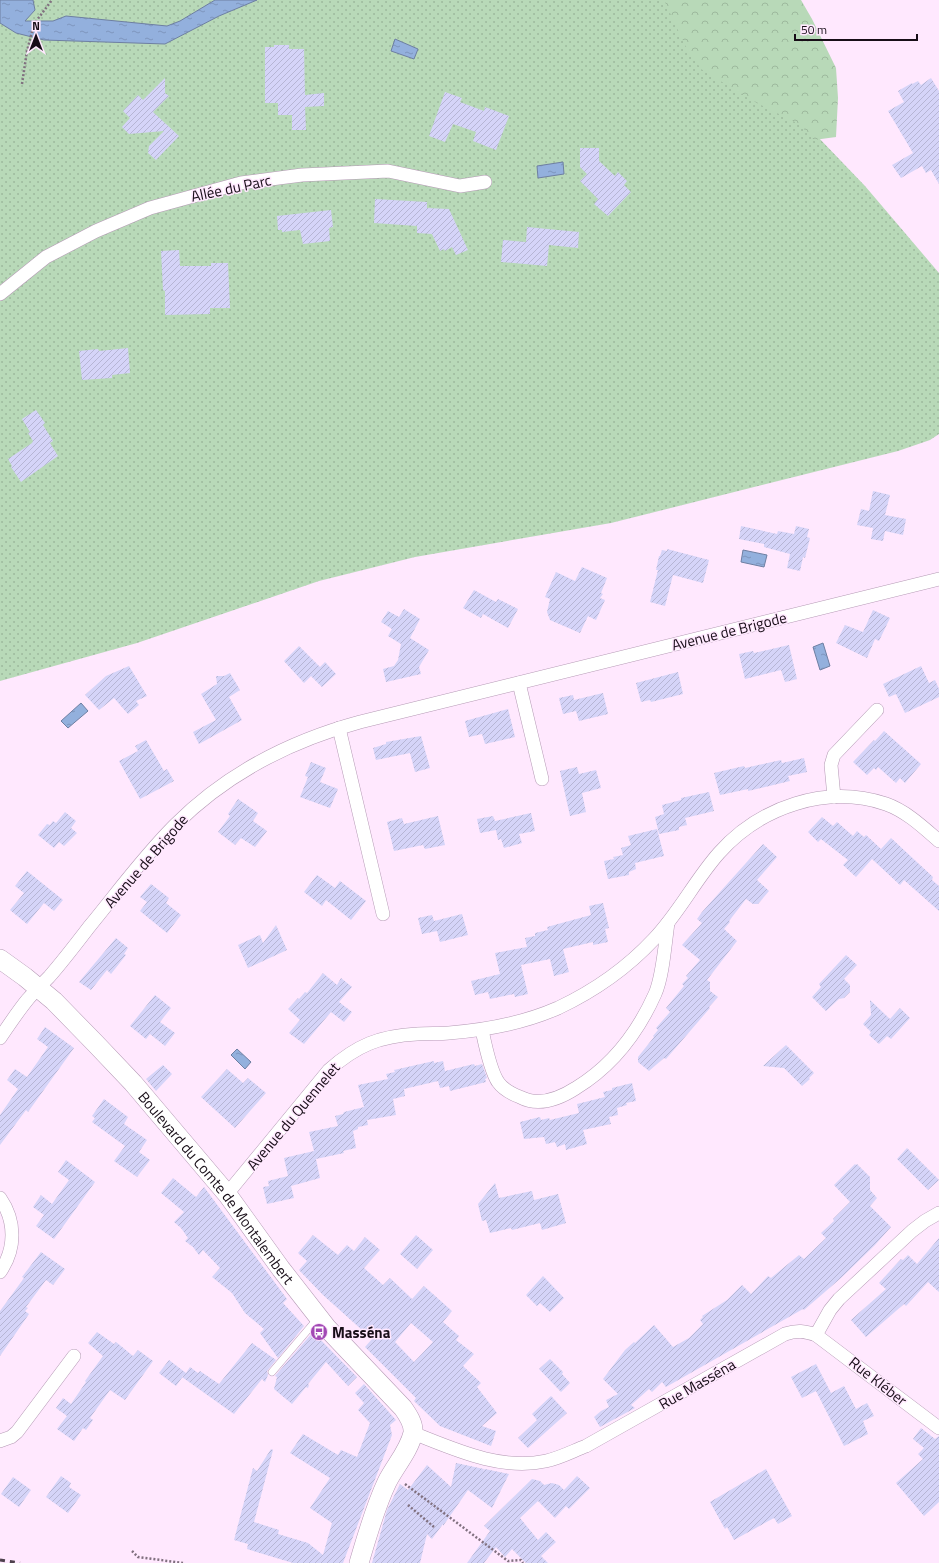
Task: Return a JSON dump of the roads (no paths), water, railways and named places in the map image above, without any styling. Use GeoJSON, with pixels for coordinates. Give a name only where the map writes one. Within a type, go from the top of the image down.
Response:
{"type":"FeatureCollection","features":[{"type":"Feature","properties":{"kind":"street","name":"Allée du Parc"},"geometry":{"type":"LineString","coordinates":[[0,294],[46,257],[96,231],[150,208],[241,183],[302,175],[388,171],[460,186],[485,182]]}},
{"type":"Feature","properties":{"kind":"street","name":"Avenue de Brigode"},"geometry":{"type":"LineString","coordinates":[[0,1038],[28,999],[150,852],[175,825],[203,799],[239,774],[280,751],[303,740],[339,728],[939,579]]}},
{"type":"Feature","properties":{"kind":"street"},"geometry":{"type":"LineString","coordinates":[[519,683],[542,779]]}},
{"type":"Feature","properties":{"kind":"street"},"geometry":{"type":"LineString","coordinates":[[834,797],[831,765],[834,755],[877,710]]}},
{"type":"Feature","properties":{"kind":"street"},"geometry":{"type":"LineString","coordinates":[[339,728],[383,914]]}},
{"type":"Feature","properties":{"kind":"street","name":"Avenue du Quennelet"},"geometry":{"type":"LineString","coordinates":[[227,1194],[330,1070],[345,1056],[376,1040],[396,1036],[447,1034],[482,1030],[530,1019],[558,1008],[581,996],[610,978],[635,957],[668,923],[707,867],[729,843],[746,828],[762,818],[793,804],[810,799],[847,797],[869,800],[887,805],[917,822],[939,841]]}},
{"type":"Feature","properties":{"kind":"street","name":"Avenue du Quennelet"},"geometry":{"type":"LineString","coordinates":[[482,1030],[494,1073],[498,1082],[505,1089],[524,1100],[536,1102],[550,1101],[565,1095],[592,1078],[608,1065],[627,1042],[647,1011],[656,992],[659,980],[668,923]]}},
{"type":"Feature","properties":{"kind":"street","name":"Boulevard du Comte de Montalembert"},"geometry":{"type":"LineString","coordinates":[[0,959],[54,1001],[95,1042],[178,1136],[227,1194],[318,1317],[403,1408],[412,1425],[413,1432]]}},
{"type":"Feature","properties":{"kind":"street"},"geometry":{"type":"LineString","coordinates":[[0,1198],[10,1217],[12,1239],[9,1256],[0,1272]]}},
{"type":"Feature","properties":{"kind":"street"},"geometry":{"type":"LineString","coordinates":[[816,1335],[830,1310],[839,1299],[912,1231],[939,1213]]}},
{"type":"Feature","properties":{"kind":"street","name":"Rue Masséna"},"geometry":{"type":"LineString","coordinates":[[413,1432],[457,1450],[492,1460],[514,1463],[546,1461],[586,1446],[786,1334],[793,1331],[805,1331],[816,1335]]}},
{"type":"Feature","properties":{"kind":"street","name":"Rue Kléber"},"geometry":{"type":"LineString","coordinates":[[816,1335],[939,1428]]}},
{"type":"Feature","properties":{"kind":"street"},"geometry":{"type":"LineString","coordinates":[[0,1442],[11,1437],[17,1432],[74,1356]]}},
{"type":"Feature","properties":{"kind":"street"},"geometry":{"type":"LineString","coordinates":[[359,1563],[382,1495],[409,1444],[413,1432]]}},
{"type":"Feature","properties":{"kind":"lane"},"geometry":{"type":"LineString","coordinates":[[272,1372],[318,1317]]}},
{"type":"Feature","properties":{"kind":"water"},"geometry":{"type":"Polygon","coordinates":[[[0,0],[33,0],[35,10],[25,21],[53,21],[66,16],[167,26],[180,21],[215,0],[257,0],[219,16],[165,44],[44,40],[16,33],[0,23],[0,0]]]}},
{"type":"Feature","properties":{"kind":"water"},"geometry":{"type":"Polygon","coordinates":[[[395,39],[418,49],[414,59],[391,51],[395,39]]]}},
{"type":"Feature","properties":{"kind":"water"},"geometry":{"type":"Polygon","coordinates":[[[563,162],[564,174],[538,178],[537,166],[563,162]]]}},
{"type":"Feature","properties":{"kind":"water"},"geometry":{"type":"Polygon","coordinates":[[[743,550],[767,555],[764,567],[741,562],[743,550]]]}},
{"type":"Feature","properties":{"kind":"water"},"geometry":{"type":"Polygon","coordinates":[[[823,643],[830,666],[820,670],[813,647],[823,643]]]}},
{"type":"Feature","properties":{"kind":"water"},"geometry":{"type":"Polygon","coordinates":[[[81,703],[88,711],[68,728],[61,721],[81,703]]]}},
{"type":"Feature","properties":{"kind":"water"},"geometry":{"type":"Polygon","coordinates":[[[237,1049],[251,1062],[245,1069],[231,1055],[237,1049]]]}},
{"type":"Feature","properties":{"kind":"railway"},"geometry":{"type":"LineString","coordinates":[[0,1560],[20,1563]]}},
{"type":"Feature","properties":{"kind":"place","name":"Masséna"},"geometry":{"type":"Point","coordinates":[319,1332]}}]}
